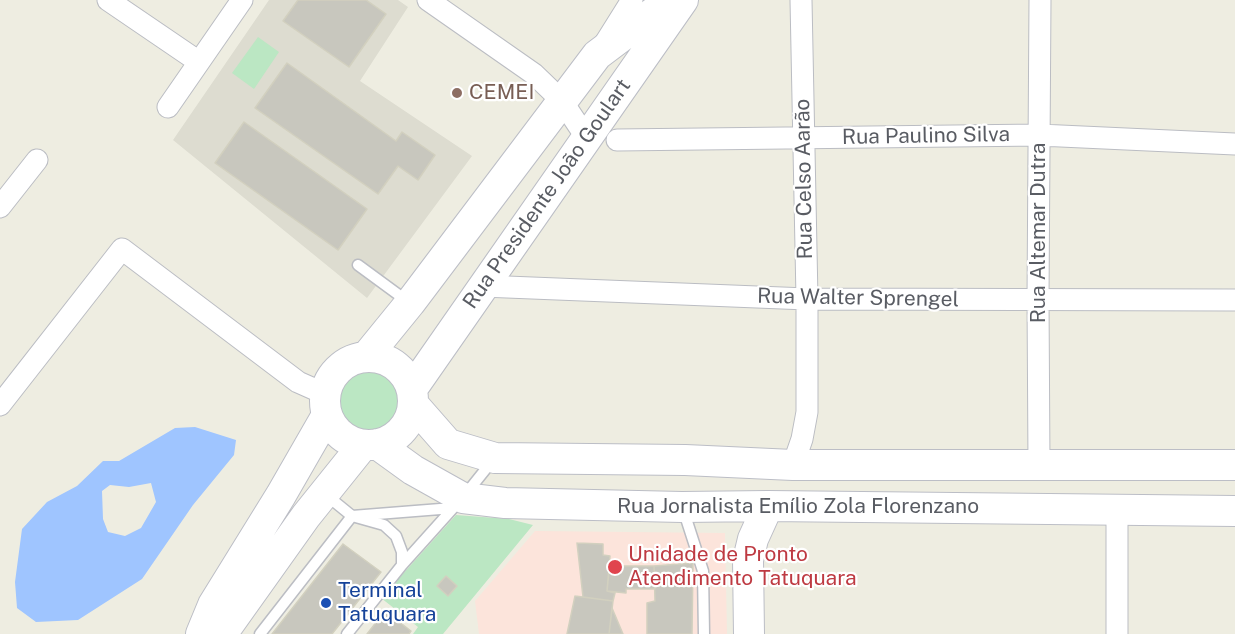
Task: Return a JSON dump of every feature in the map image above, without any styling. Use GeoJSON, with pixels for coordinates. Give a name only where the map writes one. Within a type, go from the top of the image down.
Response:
{"type":"FeatureCollection","features":[{"type":"Feature","properties":{"kind":"street"},"geometry":{"type":"LineString","coordinates":[[108,0],[199,62]]}},
{"type":"Feature","properties":{"kind":"street"},"geometry":{"type":"LineString","coordinates":[[168,107],[242,0]]}},
{"type":"Feature","properties":{"kind":"street","name":"Rua Presidente João Goulart"},"geometry":{"type":"LineString","coordinates":[[201,634],[213,605],[281,495],[326,404],[330,380],[339,368],[351,360],[366,357],[410,303],[597,55],[632,0]]}},
{"type":"Feature","properties":{"kind":"street","name":"Rua Presidente João Goulart"},"geometry":{"type":"LineString","coordinates":[[597,55],[670,0]]}},
{"type":"Feature","properties":{"kind":"street","name":"Rua Presidente João Goulart"},"geometry":{"type":"LineString","coordinates":[[222,634],[306,516],[325,494],[370,445],[391,440],[402,430],[410,418],[413,396],[482,286],[578,153],[683,0]]}},
{"type":"Feature","properties":{"kind":"street","name":"Rua Celso Aarão"},"geometry":{"type":"LineString","coordinates":[[793,465],[802,439],[807,412],[801,0]]}},
{"type":"Feature","properties":{"kind":"street","name":"Rua Altemar Dutra"},"geometry":{"type":"LineString","coordinates":[[1039,465],[1040,0]]}},
{"type":"Feature","properties":{"kind":"street"},"geometry":{"type":"LineString","coordinates":[[431,1],[534,74],[562,101],[582,131],[583,138],[578,153]]}},
{"type":"Feature","properties":{"kind":"street","name":"Rua Paulino Silva"},"geometry":{"type":"LineString","coordinates":[[617,140],[1039,135],[1235,144]]}},
{"type":"Feature","properties":{"kind":"street"},"geometry":{"type":"LineString","coordinates":[[0,207],[37,160]]}},
{"type":"Feature","properties":{"kind":"street"},"geometry":{"type":"LineString","coordinates":[[0,405],[122,249],[326,404],[333,426],[341,435],[351,441],[370,445]]}},
{"type":"Feature","properties":{"kind":"street","name":"Rua Walter Sprengel"},"geometry":{"type":"LineString","coordinates":[[482,286],[807,299],[1235,300]]}},
{"type":"Feature","properties":{"kind":"street"},"geometry":{"type":"LineString","coordinates":[[366,357],[381,358],[394,365],[405,375],[413,396]]}},
{"type":"Feature","properties":{"kind":"street","name":"Rua Jornalista Emílio Zola Florenzano"},"geometry":{"type":"LineString","coordinates":[[413,396],[448,444],[495,458],[685,460],[793,465],[1235,465]]}},
{"type":"Feature","properties":{"kind":"street","name":"Rua Jornalista Emílio Zola Florenzano"},"geometry":{"type":"LineString","coordinates":[[370,445],[412,470],[458,503],[1235,511]]}},
{"type":"Feature","properties":{"kind":"street"},"geometry":{"type":"LineString","coordinates":[[912,465],[921,478],[922,488],[919,500],[913,507]]}},
{"type":"Feature","properties":{"kind":"street"},"geometry":{"type":"LineString","coordinates":[[749,634],[748,560],[753,539],[768,506]]}},
{"type":"Feature","properties":{"kind":"street"},"geometry":{"type":"LineString","coordinates":[[1117,510],[1117,634]]}},
{"type":"Feature","properties":{"kind":"lane"},"geometry":{"type":"LineString","coordinates":[[358,264],[410,303]]}},
{"type":"Feature","properties":{"kind":"lane"},"geometry":{"type":"LineString","coordinates":[[347,634],[402,565],[495,458]]}},
{"type":"Feature","properties":{"kind":"lane"},"geometry":{"type":"LineString","coordinates":[[325,494],[352,516],[384,525],[396,536],[402,552],[402,565]]}},
{"type":"Feature","properties":{"kind":"lane"},"geometry":{"type":"LineString","coordinates":[[260,634],[352,516],[458,503]]}},
{"type":"Feature","properties":{"kind":"lane"},"geometry":{"type":"LineString","coordinates":[[682,507],[703,571],[704,634]]}},
{"type":"Feature","properties":{"kind":"shaded area"},"geometry":{"type":"Polygon","coordinates":[[[269,0],[398,0],[408,7],[360,81],[472,156],[367,298],[173,140],[269,0]]]}},
{"type":"Feature","properties":{"kind":"shaded area","name":"Unidade de Pronto Atendimento Tatuquara"},"geometry":{"type":"Polygon","coordinates":[[[535,531],[725,533],[727,634],[479,634],[475,601],[535,531]]]}},
{"type":"Feature","properties":{"kind":"green space"},"geometry":{"type":"Polygon","coordinates":[[[258,37],[279,52],[254,89],[232,73],[258,37]]]}},
{"type":"Feature","properties":{"kind":"green space"},"geometry":{"type":"Polygon","coordinates":[[[370,371],[387,376],[395,384],[400,401],[395,418],[387,426],[370,431],[353,426],[345,418],[340,401],[345,384],[353,376],[370,371]]]}},
{"type":"Feature","properties":{"kind":"green space"},"geometry":{"type":"Polygon","coordinates":[[[456,515],[509,519],[533,525],[443,634],[413,634],[418,627],[381,598],[456,515]]]}},
{"type":"Feature","properties":{"kind":"water"},"geometry":{"type":"Polygon","coordinates":[[[195,427],[236,440],[234,455],[193,505],[142,579],[78,620],[36,622],[17,608],[15,582],[22,529],[47,502],[77,486],[103,461],[119,461],[175,428],[195,427]],[[151,483],[129,487],[110,485],[102,491],[103,519],[108,532],[125,536],[141,528],[156,502],[151,483]]]}},
{"type":"Feature","properties":{"kind":"building"},"geometry":{"type":"Polygon","coordinates":[[[298,0],[366,0],[386,14],[349,67],[283,21],[298,0]]]}},
{"type":"Feature","properties":{"kind":"building"},"geometry":{"type":"Polygon","coordinates":[[[287,63],[396,141],[402,132],[435,155],[418,180],[398,166],[378,194],[255,108],[287,63]]]}},
{"type":"Feature","properties":{"kind":"building"},"geometry":{"type":"Polygon","coordinates":[[[244,122],[367,209],[338,250],[215,163],[244,122]]]}},
{"type":"Feature","properties":{"kind":"building"},"geometry":{"type":"Polygon","coordinates":[[[577,543],[603,544],[603,555],[610,556],[607,591],[615,593],[613,601],[583,597],[577,543]]]}},
{"type":"Feature","properties":{"kind":"building","name":"Terminal Tatuquara"},"geometry":{"type":"Polygon","coordinates":[[[343,544],[381,572],[332,634],[272,634],[343,544]]]}},
{"type":"Feature","properties":{"kind":"building"},"geometry":{"type":"Polygon","coordinates":[[[693,563],[692,634],[647,634],[647,603],[655,601],[654,566],[693,563]]]}},
{"type":"Feature","properties":{"kind":"building"},"geometry":{"type":"Polygon","coordinates":[[[621,566],[654,566],[655,589],[626,589],[626,593],[607,591],[609,571],[622,572],[621,566]]]}},
{"type":"Feature","properties":{"kind":"building"},"geometry":{"type":"Polygon","coordinates":[[[446,576],[457,586],[448,596],[437,586],[446,576]]]}},
{"type":"Feature","properties":{"kind":"building"},"geometry":{"type":"Polygon","coordinates":[[[575,596],[613,601],[609,634],[567,634],[575,596]]]}},
{"type":"Feature","properties":{"kind":"building"},"geometry":{"type":"Polygon","coordinates":[[[612,608],[623,634],[609,634],[612,608]]]}},
{"type":"Feature","properties":{"kind":"building"},"geometry":{"type":"Polygon","coordinates":[[[385,611],[411,631],[409,634],[367,634],[385,611]]]}},
{"type":"Feature","properties":{"kind":"place","name":"CEMEI"},"geometry":{"type":"Point","coordinates":[457,93]}},
{"type":"Feature","properties":{"kind":"place","name":"Unidade de Pronto Atendimento Tatuquara"},"geometry":{"type":"Point","coordinates":[615,567]}},
{"type":"Feature","properties":{"kind":"place","name":"Terminal Tatuquara"},"geometry":{"type":"Point","coordinates":[326,603]}}]}
